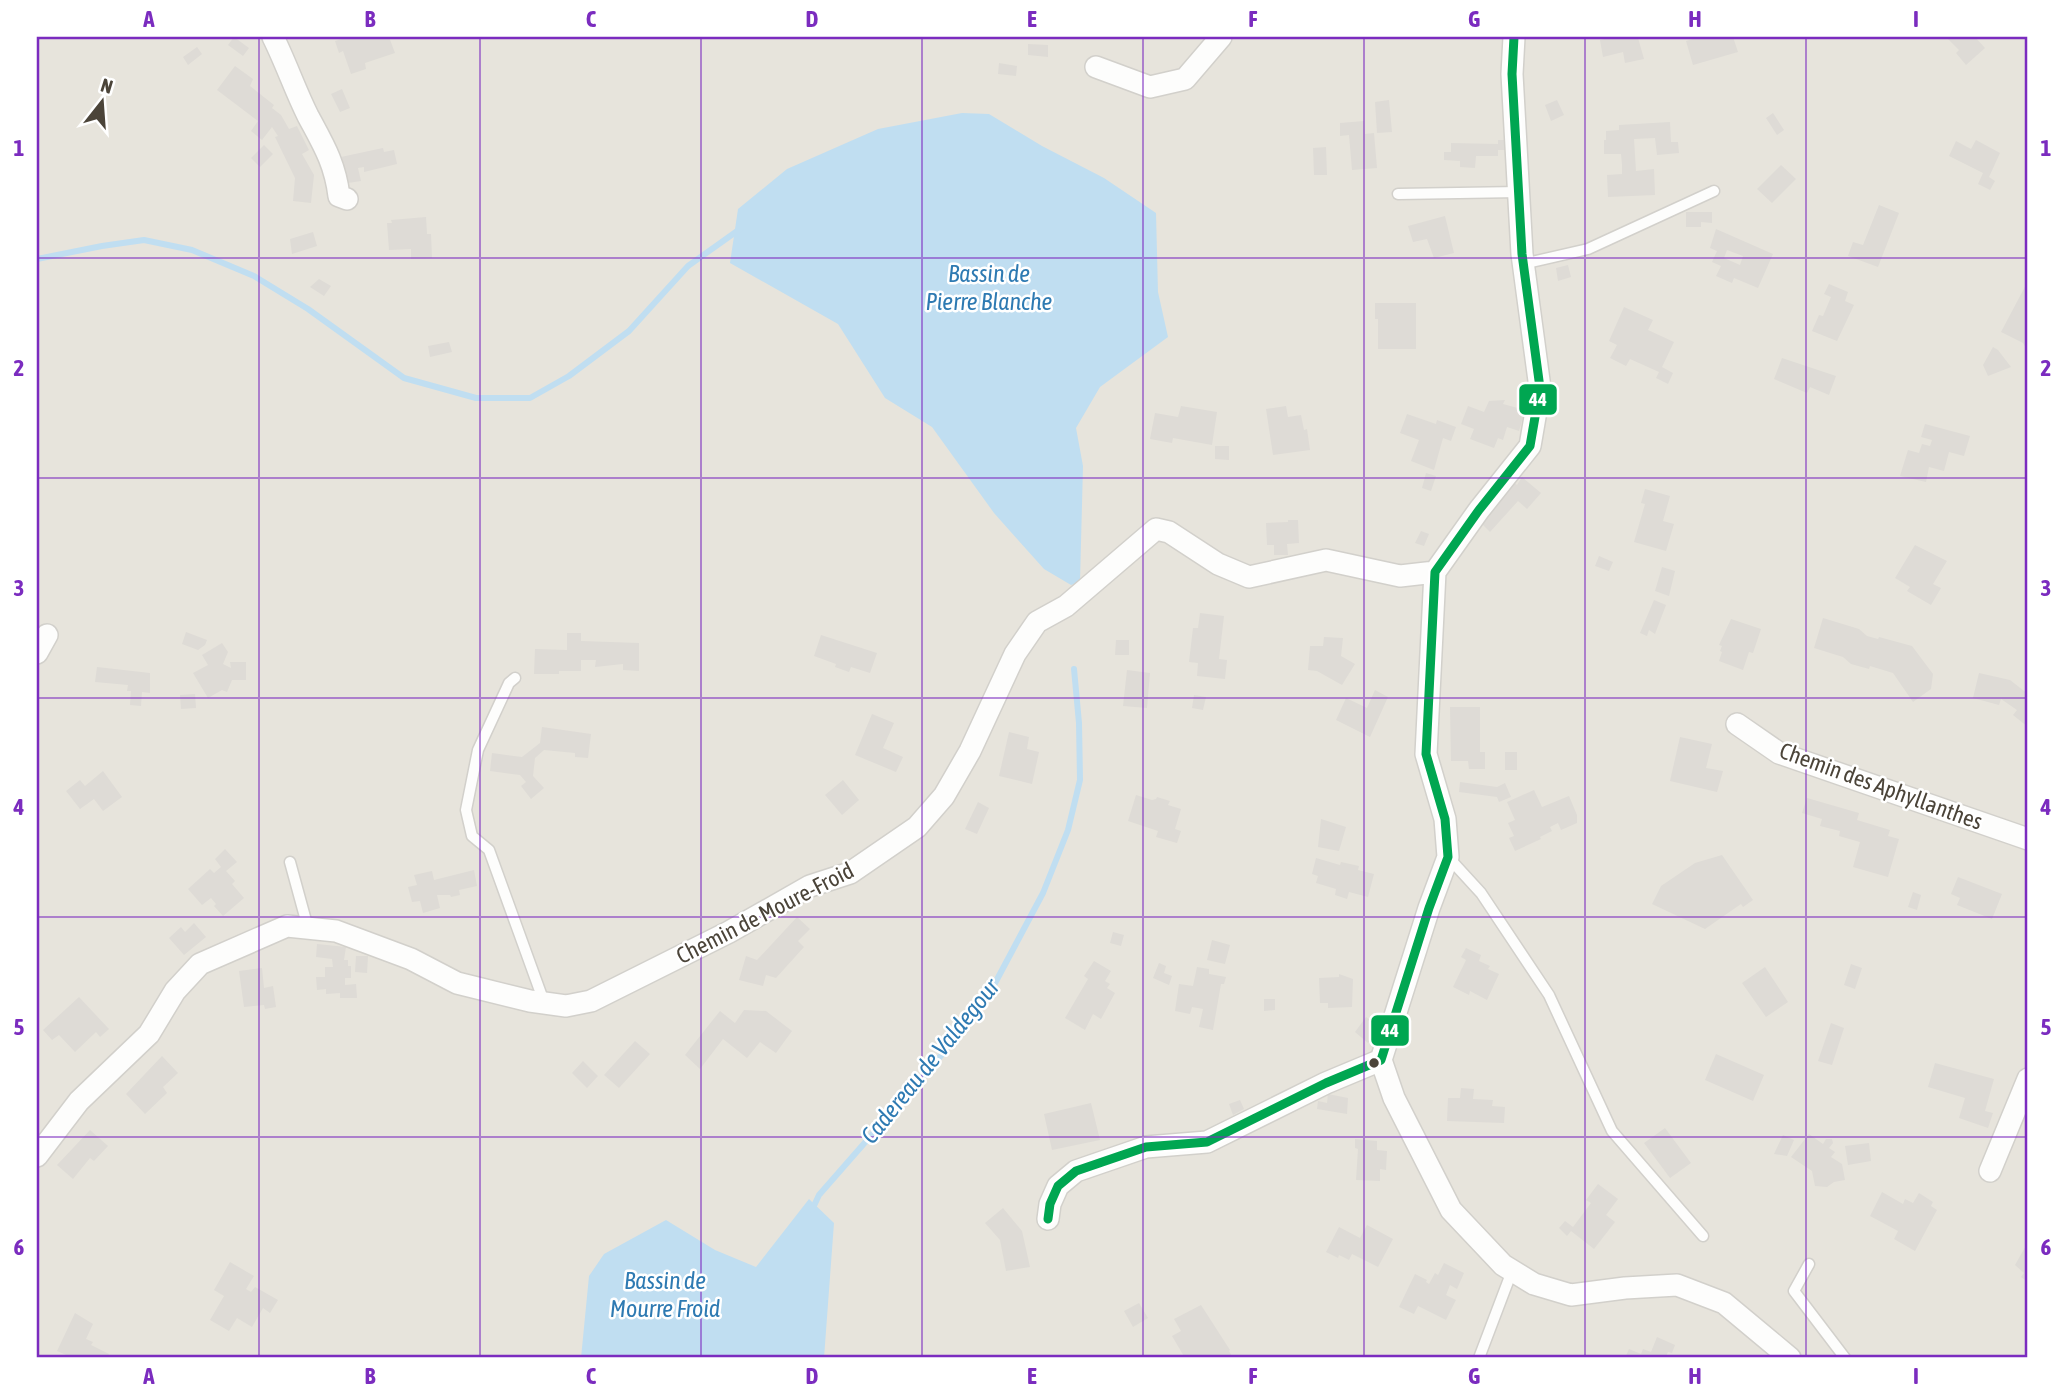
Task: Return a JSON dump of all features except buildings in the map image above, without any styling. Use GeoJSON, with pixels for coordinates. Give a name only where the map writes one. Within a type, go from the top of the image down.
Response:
{"type":"FeatureCollection","features":[{"type":"Feature","properties":{"kind":"street"},"geometry":{"type":"LineString","coordinates":[[273,37],[308,115],[328,151],[339,196],[347,199]]}},
{"type":"Feature","properties":{"kind":"street"},"geometry":{"type":"LineString","coordinates":[[1096,67],[1150,87],[1185,79],[1221,37]]}},
{"type":"Feature","properties":{"kind":"street"},"geometry":{"type":"LineString","coordinates":[[1514,37],[1512,74],[1523,264],[1540,388],[1530,446],[1479,510],[1435,572],[1426,754],[1445,819],[1448,857],[1381,1059],[1394,1098],[1451,1210],[1503,1265],[1534,1284],[1571,1295],[1677,1285],[1724,1303],[1790,1358]]}},
{"type":"Feature","properties":{"kind":"street","name":"Chemin de Moure-Froid"},"geometry":{"type":"LineString","coordinates":[[37,1156],[79,1101],[149,1034],[175,991],[200,964],[287,926],[336,930],[411,959],[457,983],[530,1001],[566,1006],[591,1001],[729,932],[810,886],[850,873],[917,827],[944,796],[970,751],[1015,654],[1037,622],[1066,606],[1156,529],[1169,532],[1218,564],[1249,577],[1326,560],[1400,576],[1435,572]]}},
{"type":"Feature","properties":{"kind":"street","name":"Chemin des Aphyllanthes"},"geometry":{"type":"LineString","coordinates":[[1737,724],[1779,753],[2028,839]]}},
{"type":"Feature","properties":{"kind":"street"},"geometry":{"type":"LineString","coordinates":[[1048,1220],[1050,1204],[1058,1186],[1076,1171],[1146,1147],[1207,1142],[1381,1059]]}},
{"type":"Feature","properties":{"kind":"street"},"geometry":{"type":"LineString","coordinates":[[1990,1171],[2028,1079]]}},
{"type":"Feature","properties":{"kind":"lane"},"geometry":{"type":"LineString","coordinates":[[1523,264],[1588,249],[1714,191]]}},
{"type":"Feature","properties":{"kind":"lane"},"geometry":{"type":"LineString","coordinates":[[1398,194],[1519,192]]}},
{"type":"Feature","properties":{"kind":"lane"},"geometry":{"type":"LineString","coordinates":[[515,678],[509,683],[478,750],[466,810],[472,836],[489,849],[544,1002]]}},
{"type":"Feature","properties":{"kind":"lane"},"geometry":{"type":"LineString","coordinates":[[1448,857],[1480,893],[1549,995],[1612,1131],[1703,1236]]}},
{"type":"Feature","properties":{"kind":"lane"},"geometry":{"type":"LineString","coordinates":[[290,862],[308,928]]}},
{"type":"Feature","properties":{"kind":"lane"},"geometry":{"type":"LineString","coordinates":[[1809,1264],[1794,1291],[1845,1358]]}},
{"type":"Feature","properties":{"kind":"lane"},"geometry":{"type":"LineString","coordinates":[[1479,1358],[1512,1271]]}},
{"type":"Feature","properties":{"kind":"shaded area"},"geometry":{"type":"Polygon","coordinates":[[[37,37],[2028,37],[2028,1358],[37,1358],[37,37]]]}},
{"type":"Feature","properties":{"kind":"water","name":"Bassin de Pierre Blanche"},"geometry":{"type":"Polygon","coordinates":[[[962,113],[989,114],[1042,146],[1104,178],[1156,213],[1158,292],[1168,337],[1100,387],[1076,428],[1083,466],[1080,582],[1071,585],[1044,569],[994,513],[932,427],[885,398],[838,324],[730,263],[738,209],[787,169],[878,129],[962,113]]]}},
{"type":"Feature","properties":{"kind":"water","name":"Bassin de Mourre Froid"},"geometry":{"type":"Polygon","coordinates":[[[809,1199],[834,1223],[824,1358],[581,1358],[589,1276],[604,1254],[666,1220],[715,1250],[756,1267],[809,1199]]]}},
{"type":"Feature","properties":{"kind":"waterway","name":"Cadereau de Valdegour"},"geometry":{"type":"LineString","coordinates":[[37,259],[144,240],[192,250],[254,276],[308,309],[404,378],[476,398],[530,398],[569,376],[629,331],[688,266],[740,229]]}},
{"type":"Feature","properties":{"kind":"waterway","name":"Cadereau de Valdegour"},"geometry":{"type":"LineString","coordinates":[[812,1210],[819,1195],[945,1051],[993,987],[1043,893],[1068,830],[1080,780],[1074,669]]}},
{"type":"Feature","properties":{"kind":"transit line","name":"44"},"geometry":{"type":"LineString","coordinates":[[1048,1219],[1050,1204],[1058,1186],[1076,1171],[1146,1147],[1207,1142],[1326,1083],[1381,1060],[1448,857],[1445,819],[1426,754],[1435,572],[1479,510],[1530,446],[1540,388],[1522,254],[1512,74],[1514,37]]}}]}
